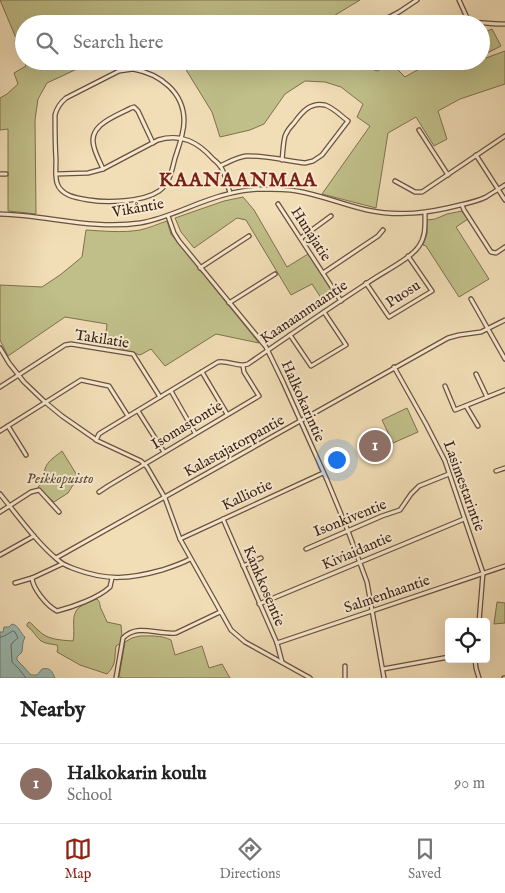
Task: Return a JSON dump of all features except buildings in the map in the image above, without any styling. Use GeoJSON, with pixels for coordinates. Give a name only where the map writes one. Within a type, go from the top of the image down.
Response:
{"type":"FeatureCollection","features":[{"type":"Feature","properties":{"kind":"street"},"geometry":{"type":"LineString","coordinates":[[393,15],[417,0]]}},
{"type":"Feature","properties":{"kind":"street"},"geometry":{"type":"LineString","coordinates":[[459,0],[466,15]]}},
{"type":"Feature","properties":{"kind":"street"},"geometry":{"type":"LineString","coordinates":[[490,25],[505,24]]}},
{"type":"Feature","properties":{"kind":"street"},"geometry":{"type":"LineString","coordinates":[[126,70],[119,71],[66,98],[57,108],[55,115],[56,182],[66,194],[77,198],[104,201],[125,200],[148,196],[159,191],[170,177],[181,138],[184,121],[183,109],[176,94],[163,81],[138,70]]}},
{"type":"Feature","properties":{"kind":"street"},"geometry":{"type":"LineString","coordinates":[[220,166],[233,159],[246,156],[305,163],[317,159],[348,121],[326,106],[317,105],[308,108],[302,112],[287,132],[282,160]]}},
{"type":"Feature","properties":{"kind":"street"},"geometry":{"type":"LineString","coordinates":[[103,169],[93,146],[94,135],[100,124],[134,107],[153,142]]}},
{"type":"Feature","properties":{"kind":"street"},"geometry":{"type":"LineString","coordinates":[[419,130],[448,174]]}},
{"type":"Feature","properties":{"kind":"street"},"geometry":{"type":"LineString","coordinates":[[395,181],[412,191],[420,193],[505,136]]}},
{"type":"Feature","properties":{"kind":"street"},"geometry":{"type":"LineString","coordinates":[[56,174],[88,173],[103,169],[153,142],[170,137],[181,138],[200,146],[220,166],[224,172],[230,193]]}},
{"type":"Feature","properties":{"kind":"street"},"geometry":{"type":"LineString","coordinates":[[476,155],[505,200]]}},
{"type":"Feature","properties":{"kind":"street"},"geometry":{"type":"LineString","coordinates":[[0,174],[6,174]]}},
{"type":"Feature","properties":{"kind":"street"},"geometry":{"type":"LineString","coordinates":[[425,213],[462,205],[485,197],[505,185]]}},
{"type":"Feature","properties":{"kind":"street","name":"Vikåntie"},"geometry":{"type":"LineString","coordinates":[[0,214],[72,223],[106,225],[141,222],[168,216],[208,199],[230,193],[258,189],[306,193],[378,212],[425,213]]}},
{"type":"Feature","properties":{"kind":"street","name":"Hunajatie"},"geometry":{"type":"LineString","coordinates":[[278,204],[341,301]]}},
{"type":"Feature","properties":{"kind":"street"},"geometry":{"type":"LineString","coordinates":[[462,205],[491,252],[496,253],[505,247]]}},
{"type":"Feature","properties":{"kind":"street","name":"Kaanaanmaantie"},"geometry":{"type":"LineString","coordinates":[[243,366],[418,248],[426,230],[425,213]]}},
{"type":"Feature","properties":{"kind":"street","name":"Halkokarintie"},"geometry":{"type":"LineString","coordinates":[[168,216],[176,236],[268,350],[348,531],[370,589],[384,678]]}},
{"type":"Feature","properties":{"kind":"street"},"geometry":{"type":"LineString","coordinates":[[301,238],[331,216]]}},
{"type":"Feature","properties":{"kind":"street"},"geometry":{"type":"LineString","coordinates":[[323,272],[378,236],[382,230]]}},
{"type":"Feature","properties":{"kind":"street"},"geometry":{"type":"LineString","coordinates":[[200,268],[249,236]]}},
{"type":"Feature","properties":{"kind":"street","name":"Puosu"},"geometry":{"type":"LineString","coordinates":[[366,283],[389,317],[432,291],[408,256]]}},
{"type":"Feature","properties":{"kind":"street"},"geometry":{"type":"LineString","coordinates":[[229,303],[275,274]]}},
{"type":"Feature","properties":{"kind":"street"},"geometry":{"type":"LineString","coordinates":[[471,299],[505,358]]}},
{"type":"Feature","properties":{"kind":"street"},"geometry":{"type":"LineString","coordinates":[[290,335],[310,366],[346,345],[324,312]]}},
{"type":"Feature","properties":{"kind":"street","name":"Kalastajatorpantie"},"geometry":{"type":"LineString","coordinates":[[56,558],[448,338],[454,335],[476,333],[505,320]]}},
{"type":"Feature","properties":{"kind":"street","name":"Takilatie"},"geometry":{"type":"LineString","coordinates":[[0,387],[65,346],[75,344],[133,354],[160,398]]}},
{"type":"Feature","properties":{"kind":"street"},"geometry":{"type":"LineString","coordinates":[[0,348],[18,375],[45,402],[77,428],[96,440],[141,461],[149,468],[165,498],[180,539],[227,624],[245,642],[310,678]]}},
{"type":"Feature","properties":{"kind":"street"},"geometry":{"type":"LineString","coordinates":[[96,440],[102,432],[222,361],[243,366]]}},
{"type":"Feature","properties":{"kind":"street","name":"Isomastontie"},"geometry":{"type":"LineString","coordinates":[[99,492],[259,396],[244,372],[243,366]]}},
{"type":"Feature","properties":{"kind":"street","name":"Lasimestarintie"},"geometry":{"type":"LineString","coordinates":[[394,368],[439,448],[483,573],[478,618]]}},
{"type":"Feature","properties":{"kind":"street"},"geometry":{"type":"LineString","coordinates":[[202,372],[227,414]]}},
{"type":"Feature","properties":{"kind":"street"},"geometry":{"type":"LineString","coordinates":[[476,374],[487,397]]}},
{"type":"Feature","properties":{"kind":"street"},"geometry":{"type":"LineString","coordinates":[[0,431],[82,380],[109,386],[128,416]]}},
{"type":"Feature","properties":{"kind":"street"},"geometry":{"type":"LineString","coordinates":[[445,386],[455,410],[505,391]]}},
{"type":"Feature","properties":{"kind":"street"},"geometry":{"type":"LineString","coordinates":[[171,392],[195,433]]}},
{"type":"Feature","properties":{"kind":"street"},"geometry":{"type":"LineString","coordinates":[[466,406],[478,426]]}},
{"type":"Feature","properties":{"kind":"street"},"geometry":{"type":"LineString","coordinates":[[138,411],[164,452]]}},
{"type":"Feature","properties":{"kind":"street"},"geometry":{"type":"LineString","coordinates":[[8,426],[26,455]]}},
{"type":"Feature","properties":{"kind":"street"},"geometry":{"type":"LineString","coordinates":[[496,471],[505,468]]}},
{"type":"Feature","properties":{"kind":"street","name":"Kalliotie"},"geometry":{"type":"LineString","coordinates":[[180,539],[323,473]]}},
{"type":"Feature","properties":{"kind":"street","name":"Isonkiventie"},"geometry":{"type":"LineString","coordinates":[[306,549],[400,510],[419,486],[449,474]]}},
{"type":"Feature","properties":{"kind":"street"},"geometry":{"type":"LineString","coordinates":[[0,512],[31,492],[39,490],[59,512]]}},
{"type":"Feature","properties":{"kind":"street"},"geometry":{"type":"LineString","coordinates":[[0,494],[34,536],[56,558],[62,563],[87,573],[112,578],[125,578],[149,574],[172,567],[190,558]]}},
{"type":"Feature","properties":{"kind":"street","name":"Kankkosentie"},"geometry":{"type":"LineString","coordinates":[[223,519],[277,644],[282,662]]}},
{"type":"Feature","properties":{"kind":"street","name":"Kiviaidantie"},"geometry":{"type":"LineString","coordinates":[[259,604],[464,519]]}},
{"type":"Feature","properties":{"kind":"street"},"geometry":{"type":"LineString","coordinates":[[0,555],[34,536]]}},
{"type":"Feature","properties":{"kind":"street"},"geometry":{"type":"LineString","coordinates":[[243,566],[261,558]]}},
{"type":"Feature","properties":{"kind":"street"},"geometry":{"type":"LineString","coordinates":[[15,583],[32,578],[62,563]]}},
{"type":"Feature","properties":{"kind":"street","name":"Salmenhaantie"},"geometry":{"type":"LineString","coordinates":[[277,644],[505,566]]}},
{"type":"Feature","properties":{"kind":"street"},"geometry":{"type":"LineString","coordinates":[[32,578],[34,586],[52,609],[56,611],[71,607],[103,592],[110,587],[112,578]]}},
{"type":"Feature","properties":{"kind":"street"},"geometry":{"type":"LineString","coordinates":[[116,678],[123,638],[128,634],[136,630],[176,633],[220,612]]}},
{"type":"Feature","properties":{"kind":"street"},"geometry":{"type":"LineString","coordinates":[[383,669],[445,658]]}},
{"type":"Feature","properties":{"kind":"street"},"geometry":{"type":"LineString","coordinates":[[475,663],[478,678]]}},
{"type":"Feature","properties":{"kind":"street"},"geometry":{"type":"LineString","coordinates":[[345,666],[345,678]]}},
{"type":"Feature","properties":{"kind":"green space"},"geometry":{"type":"Polygon","coordinates":[[[0,0],[360,0],[335,15],[15,15],[15,36],[0,0]]]}},
{"type":"Feature","properties":{"kind":"green space"},"geometry":{"type":"Polygon","coordinates":[[[492,29],[501,46],[490,52],[490,30],[492,29]]]}},
{"type":"Feature","properties":{"kind":"green space"},"geometry":{"type":"Polygon","coordinates":[[[505,51],[505,84],[460,99],[438,111],[447,139],[434,146],[416,117],[388,133],[376,208],[322,194],[370,126],[357,117],[363,104],[341,87],[325,82],[305,81],[285,94],[264,124],[250,130],[220,137],[212,112],[186,70],[398,70],[405,77],[417,70],[490,70],[490,57],[505,51]]]}},
{"type":"Feature","properties":{"kind":"green space"},"geometry":{"type":"Polygon","coordinates":[[[19,70],[75,70],[47,83],[38,99],[35,120],[36,214],[8,211],[8,129],[0,130],[0,98],[18,84],[14,73],[19,70]]]}},
{"type":"Feature","properties":{"kind":"green space"},"geometry":{"type":"Polygon","coordinates":[[[243,197],[254,210],[287,267],[308,254],[336,296],[325,304],[312,284],[291,295],[246,220],[237,218],[194,248],[181,232],[175,218],[224,201],[243,197]]]}},
{"type":"Feature","properties":{"kind":"green space"},"geometry":{"type":"Polygon","coordinates":[[[462,211],[468,219],[456,227],[489,279],[459,297],[426,246],[423,245],[427,234],[427,220],[462,211]]]}},
{"type":"Feature","properties":{"kind":"green space"},"geometry":{"type":"Polygon","coordinates":[[[167,221],[171,234],[259,343],[216,334],[165,366],[151,349],[140,355],[105,343],[107,324],[65,317],[8,356],[0,340],[0,285],[42,287],[82,257],[86,230],[133,231],[167,221]]]}},
{"type":"Feature","properties":{"kind":"green space"},"geometry":{"type":"Polygon","coordinates":[[[407,408],[418,432],[393,443],[382,420],[407,408]]]}},
{"type":"Feature","properties":{"kind":"green space","name":"Peikkopuisto"},"geometry":{"type":"Polygon","coordinates":[[[62,451],[80,480],[73,485],[68,493],[54,502],[38,487],[44,480],[44,472],[48,464],[62,451]]]}},
{"type":"Feature","properties":{"kind":"green space"},"geometry":{"type":"Polygon","coordinates":[[[97,599],[107,622],[121,625],[122,637],[120,646],[119,644],[116,646],[115,661],[107,674],[80,665],[57,652],[57,645],[41,641],[27,626],[29,622],[46,636],[73,641],[74,617],[77,609],[97,599]]]}},
{"type":"Feature","properties":{"kind":"green space"},"geometry":{"type":"Polygon","coordinates":[[[497,602],[505,603],[505,623],[494,624],[497,602]]]}},
{"type":"Feature","properties":{"kind":"green space"},"geometry":{"type":"Polygon","coordinates":[[[140,636],[160,637],[171,640],[175,655],[202,646],[209,668],[222,664],[230,678],[119,677],[125,642],[140,636]]]}},
{"type":"Feature","properties":{"kind":"water"},"geometry":{"type":"Polygon","coordinates":[[[12,624],[25,637],[22,652],[17,657],[17,660],[31,675],[37,675],[42,669],[47,669],[51,670],[55,678],[0,678],[0,632],[3,632],[4,627],[9,627],[12,624]]]}},
{"type":"Feature","properties":{"kind":"place","name":"Halkokarin koulu"},"geometry":{"type":"Point","coordinates":[375,446]}},
{"type":"Feature","properties":{"kind":"district","name":"KAANAANMAA"},"geometry":{"type":"Point","coordinates":[238,180]}}]}
